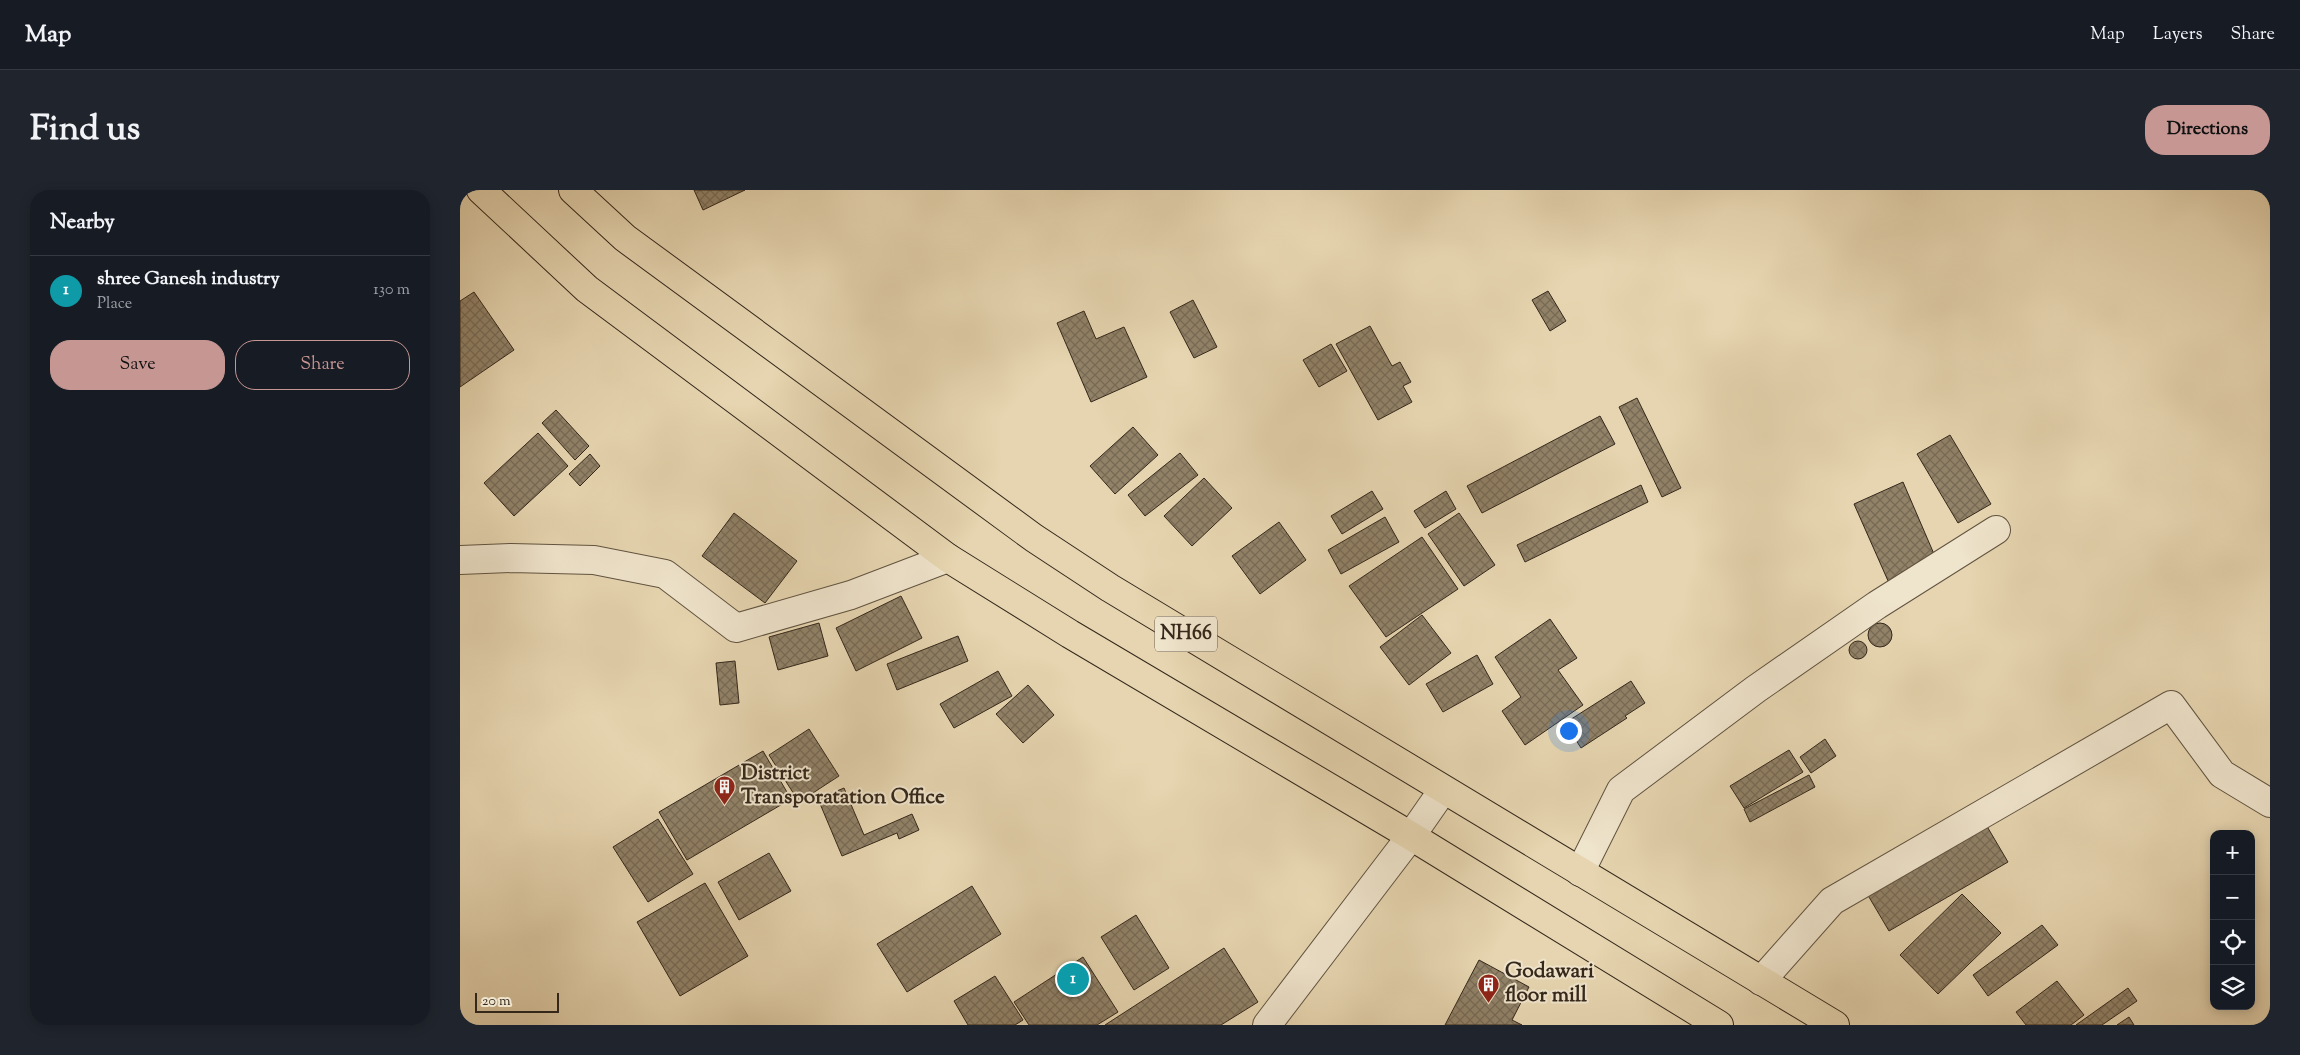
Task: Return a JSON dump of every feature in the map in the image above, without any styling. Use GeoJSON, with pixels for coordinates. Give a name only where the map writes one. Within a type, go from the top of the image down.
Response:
{"type":"FeatureCollection","features":[{"type":"Feature","properties":{"kind":"highway","name":"NH66"},"geometry":{"type":"LineString","coordinates":[[481,190],[587,289],[948,558],[1070,634],[1411,836],[1719,1025]]}},
{"type":"Feature","properties":{"kind":"highway","name":"NH66"},"geometry":{"type":"LineString","coordinates":[[573,190],[625,238],[1034,538],[1119,594],[1835,1025]]}},
{"type":"Feature","properties":{"kind":"street"},"geometry":{"type":"LineString","coordinates":[[1580,872],[1621,790],[1756,689],[1869,610],[1996,530]]}},
{"type":"Feature","properties":{"kind":"street"},"geometry":{"type":"LineString","coordinates":[[460,560],[511,558],[594,560],[665,574],[736,628],[851,595],[948,558]]}},
{"type":"Feature","properties":{"kind":"street"},"geometry":{"type":"LineString","coordinates":[[1761,981],[1832,900],[2171,705],[2222,774],[2270,803]]}},
{"type":"Feature","properties":{"kind":"street"},"geometry":{"type":"LineString","coordinates":[[1267,1025],[1411,836],[1443,790]]}},
{"type":"Feature","properties":{"kind":"building"},"geometry":{"type":"Polygon","coordinates":[[[694,190],[745,190],[703,210],[694,190]]]}},
{"type":"Feature","properties":{"kind":"building"},"geometry":{"type":"Polygon","coordinates":[[[1548,291],[1566,321],[1550,331],[1532,300],[1548,291]]]}},
{"type":"Feature","properties":{"kind":"building"},"geometry":{"type":"Polygon","coordinates":[[[474,292],[514,350],[460,387],[460,301],[474,292]]]}},
{"type":"Feature","properties":{"kind":"building"},"geometry":{"type":"Polygon","coordinates":[[[1193,300],[1217,347],[1194,358],[1170,312],[1193,300]]]}},
{"type":"Feature","properties":{"kind":"building"},"geometry":{"type":"Polygon","coordinates":[[[1084,311],[1096,339],[1124,327],[1147,377],[1091,402],[1057,323],[1084,311]]]}},
{"type":"Feature","properties":{"kind":"building"},"geometry":{"type":"Polygon","coordinates":[[[1370,326],[1392,366],[1400,362],[1411,382],[1403,386],[1412,402],[1378,420],[1336,344],[1370,326]]]}},
{"type":"Feature","properties":{"kind":"building"},"geometry":{"type":"Polygon","coordinates":[[[1331,344],[1347,371],[1319,387],[1303,360],[1331,344]]]}},
{"type":"Feature","properties":{"kind":"building"},"geometry":{"type":"Polygon","coordinates":[[[1637,398],[1681,488],[1662,497],[1619,407],[1637,398]]]}},
{"type":"Feature","properties":{"kind":"building"},"geometry":{"type":"Polygon","coordinates":[[[556,410],[589,446],[575,460],[542,423],[556,410]]]}},
{"type":"Feature","properties":{"kind":"building"},"geometry":{"type":"Polygon","coordinates":[[[1600,416],[1615,444],[1482,513],[1467,486],[1600,416]]]}},
{"type":"Feature","properties":{"kind":"building"},"geometry":{"type":"Polygon","coordinates":[[[1133,427],[1158,455],[1115,494],[1090,466],[1133,427]]]}},
{"type":"Feature","properties":{"kind":"building"},"geometry":{"type":"Polygon","coordinates":[[[538,433],[568,466],[514,516],[484,483],[538,433]]]}},
{"type":"Feature","properties":{"kind":"building"},"geometry":{"type":"Polygon","coordinates":[[[1950,435],[1991,504],[1958,523],[1917,454],[1950,435]]]}},
{"type":"Feature","properties":{"kind":"building"},"geometry":{"type":"Polygon","coordinates":[[[1180,453],[1198,475],[1145,516],[1128,495],[1180,453]]]}},
{"type":"Feature","properties":{"kind":"building"},"geometry":{"type":"Polygon","coordinates":[[[590,454],[600,466],[580,486],[569,474],[590,454]]]}},
{"type":"Feature","properties":{"kind":"building"},"geometry":{"type":"Polygon","coordinates":[[[1204,478],[1232,508],[1192,546],[1164,516],[1204,478]]]}},
{"type":"Feature","properties":{"kind":"building"},"geometry":{"type":"Polygon","coordinates":[[[1903,482],[1937,561],[1889,583],[1854,504],[1903,482]]]}},
{"type":"Feature","properties":{"kind":"building"},"geometry":{"type":"Polygon","coordinates":[[[1641,485],[1648,502],[1525,562],[1517,545],[1641,485]]]}},
{"type":"Feature","properties":{"kind":"building"},"geometry":{"type":"Polygon","coordinates":[[[1372,491],[1383,509],[1342,534],[1331,516],[1372,491]]]}},
{"type":"Feature","properties":{"kind":"building"},"geometry":{"type":"Polygon","coordinates":[[[1446,491],[1456,509],[1425,528],[1414,511],[1446,491]]]}},
{"type":"Feature","properties":{"kind":"building"},"geometry":{"type":"Polygon","coordinates":[[[734,513],[797,561],[765,603],[702,556],[734,513]]]}},
{"type":"Feature","properties":{"kind":"building"},"geometry":{"type":"Polygon","coordinates":[[[1459,513],[1495,565],[1464,586],[1428,534],[1459,513]]]}},
{"type":"Feature","properties":{"kind":"building"},"geometry":{"type":"Polygon","coordinates":[[[1385,517],[1399,542],[1341,574],[1328,550],[1385,517]]]}},
{"type":"Feature","properties":{"kind":"building"},"geometry":{"type":"Polygon","coordinates":[[[1279,522],[1306,560],[1260,594],[1232,556],[1279,522]]]}},
{"type":"Feature","properties":{"kind":"building"},"geometry":{"type":"Polygon","coordinates":[[[1422,537],[1458,589],[1386,637],[1349,586],[1422,537]]]}},
{"type":"Feature","properties":{"kind":"building"},"geometry":{"type":"Polygon","coordinates":[[[901,596],[922,638],[856,671],[836,628],[901,596]]]}},
{"type":"Feature","properties":{"kind":"building"},"geometry":{"type":"Polygon","coordinates":[[[1422,615],[1451,653],[1409,685],[1380,647],[1422,615]]]}},
{"type":"Feature","properties":{"kind":"building"},"geometry":{"type":"Polygon","coordinates":[[[1550,619],[1577,658],[1558,670],[1583,705],[1525,745],[1502,711],[1521,697],[1495,657],[1550,619]]]}},
{"type":"Feature","properties":{"kind":"building"},"geometry":{"type":"Polygon","coordinates":[[[819,623],[828,656],[778,670],[769,637],[819,623]]]}},
{"type":"Feature","properties":{"kind":"building"},"geometry":{"type":"Polygon","coordinates":[[[1880,623],[1888,627],[1892,635],[1888,643],[1880,647],[1872,643],[1868,635],[1872,627],[1880,623]]]}},
{"type":"Feature","properties":{"kind":"building"},"geometry":{"type":"Polygon","coordinates":[[[958,636],[968,661],[897,690],[887,664],[958,636]]]}},
{"type":"Feature","properties":{"kind":"building"},"geometry":{"type":"Polygon","coordinates":[[[1858,641],[1866,646],[1867,650],[1862,658],[1858,659],[1850,654],[1849,650],[1854,642],[1858,641]]]}},
{"type":"Feature","properties":{"kind":"building"},"geometry":{"type":"Polygon","coordinates":[[[1477,655],[1493,684],[1443,712],[1426,684],[1477,655]]]}},
{"type":"Feature","properties":{"kind":"building"},"geometry":{"type":"Polygon","coordinates":[[[735,661],[739,703],[720,705],[716,663],[735,661]]]}},
{"type":"Feature","properties":{"kind":"building"},"geometry":{"type":"Polygon","coordinates":[[[998,671],[1012,696],[954,728],[940,704],[998,671]]]}},
{"type":"Feature","properties":{"kind":"building"},"geometry":{"type":"Polygon","coordinates":[[[1631,681],[1645,703],[1625,716],[1627,718],[1581,748],[1565,723],[1631,681]]]}},
{"type":"Feature","properties":{"kind":"building"},"geometry":{"type":"Polygon","coordinates":[[[1028,685],[1054,715],[1023,743],[996,714],[1028,685]]]}},
{"type":"Feature","properties":{"kind":"building"},"geometry":{"type":"Polygon","coordinates":[[[809,729],[839,776],[799,802],[769,755],[809,729]]]}},
{"type":"Feature","properties":{"kind":"building"},"geometry":{"type":"Polygon","coordinates":[[[1825,739],[1836,756],[1811,773],[1800,757],[1825,739]]]}},
{"type":"Feature","properties":{"kind":"building"},"geometry":{"type":"Polygon","coordinates":[[[1789,750],[1803,772],[1744,808],[1730,786],[1789,750]]]}},
{"type":"Feature","properties":{"kind":"building","name":"District Transporatation Office"},"geometry":{"type":"Polygon","coordinates":[[[763,751],[791,799],[687,860],[659,812],[763,751]]]}},
{"type":"Feature","properties":{"kind":"building"},"geometry":{"type":"Polygon","coordinates":[[[1809,775],[1815,787],[1750,822],[1744,809],[1809,775]]]}},
{"type":"Feature","properties":{"kind":"building"},"geometry":{"type":"Polygon","coordinates":[[[844,788],[864,835],[912,814],[919,830],[899,839],[897,833],[842,856],[818,799],[844,788]]]}},
{"type":"Feature","properties":{"kind":"building"},"geometry":{"type":"Polygon","coordinates":[[[658,819],[693,874],[648,902],[613,847],[658,819]]]}},
{"type":"Feature","properties":{"kind":"building"},"geometry":{"type":"Polygon","coordinates":[[[1985,823],[2008,862],[1889,931],[1866,892],[1985,823]]]}},
{"type":"Feature","properties":{"kind":"building"},"geometry":{"type":"Polygon","coordinates":[[[769,853],[791,891],[739,920],[718,882],[769,853]]]}},
{"type":"Feature","properties":{"kind":"building"},"geometry":{"type":"Polygon","coordinates":[[[705,883],[748,956],[680,996],[637,922],[705,883]]]}},
{"type":"Feature","properties":{"kind":"building"},"geometry":{"type":"Polygon","coordinates":[[[972,886],[1001,934],[907,992],[877,944],[972,886]]]}},
{"type":"Feature","properties":{"kind":"building"},"geometry":{"type":"Polygon","coordinates":[[[1962,894],[2001,933],[1938,994],[1900,955],[1962,894]]]}},
{"type":"Feature","properties":{"kind":"building"},"geometry":{"type":"Polygon","coordinates":[[[1136,915],[1169,968],[1134,990],[1101,937],[1136,915]]]}},
{"type":"Feature","properties":{"kind":"building"},"geometry":{"type":"Polygon","coordinates":[[[2042,925],[2058,945],[1988,996],[1973,975],[2042,925]]]}},
{"type":"Feature","properties":{"kind":"building"},"geometry":{"type":"Polygon","coordinates":[[[1224,948],[1258,1002],[1221,1025],[1105,1025],[1224,948]]]}},
{"type":"Feature","properties":{"kind":"building"},"geometry":{"type":"Polygon","coordinates":[[[1083,957],[1118,1012],[1097,1025],[1029,1025],[1014,1002],[1083,957]]]}},
{"type":"Feature","properties":{"kind":"building","name":"Godawari floor mill"},"geometry":{"type":"Polygon","coordinates":[[[1479,960],[1529,987],[1512,1020],[1522,1025],[1445,1025],[1479,960]]]}},
{"type":"Feature","properties":{"kind":"building"},"geometry":{"type":"Polygon","coordinates":[[[995,976],[1023,1020],[1015,1025],[968,1025],[954,1001],[995,976]]]}},
{"type":"Feature","properties":{"kind":"building"},"geometry":{"type":"Polygon","coordinates":[[[2057,981],[2084,1015],[2071,1025],[2026,1025],[2016,1012],[2057,981]]]}},
{"type":"Feature","properties":{"kind":"building"},"geometry":{"type":"Polygon","coordinates":[[[2128,988],[2137,1001],[2102,1025],[2076,1025],[2128,988]]]}},
{"type":"Feature","properties":{"kind":"building"},"geometry":{"type":"Polygon","coordinates":[[[2129,1017],[2134,1025],[2117,1025],[2129,1017]]]}},
{"type":"Feature","properties":{"kind":"place","name":"District Transporatation Office"},"geometry":{"type":"Point","coordinates":[725,805]}},
{"type":"Feature","properties":{"kind":"place","name":"shree Ganesh industry"},"geometry":{"type":"Point","coordinates":[1073,979]}},
{"type":"Feature","properties":{"kind":"place","name":"Godawari floor mill"},"geometry":{"type":"Point","coordinates":[1489,1003]}}]}
